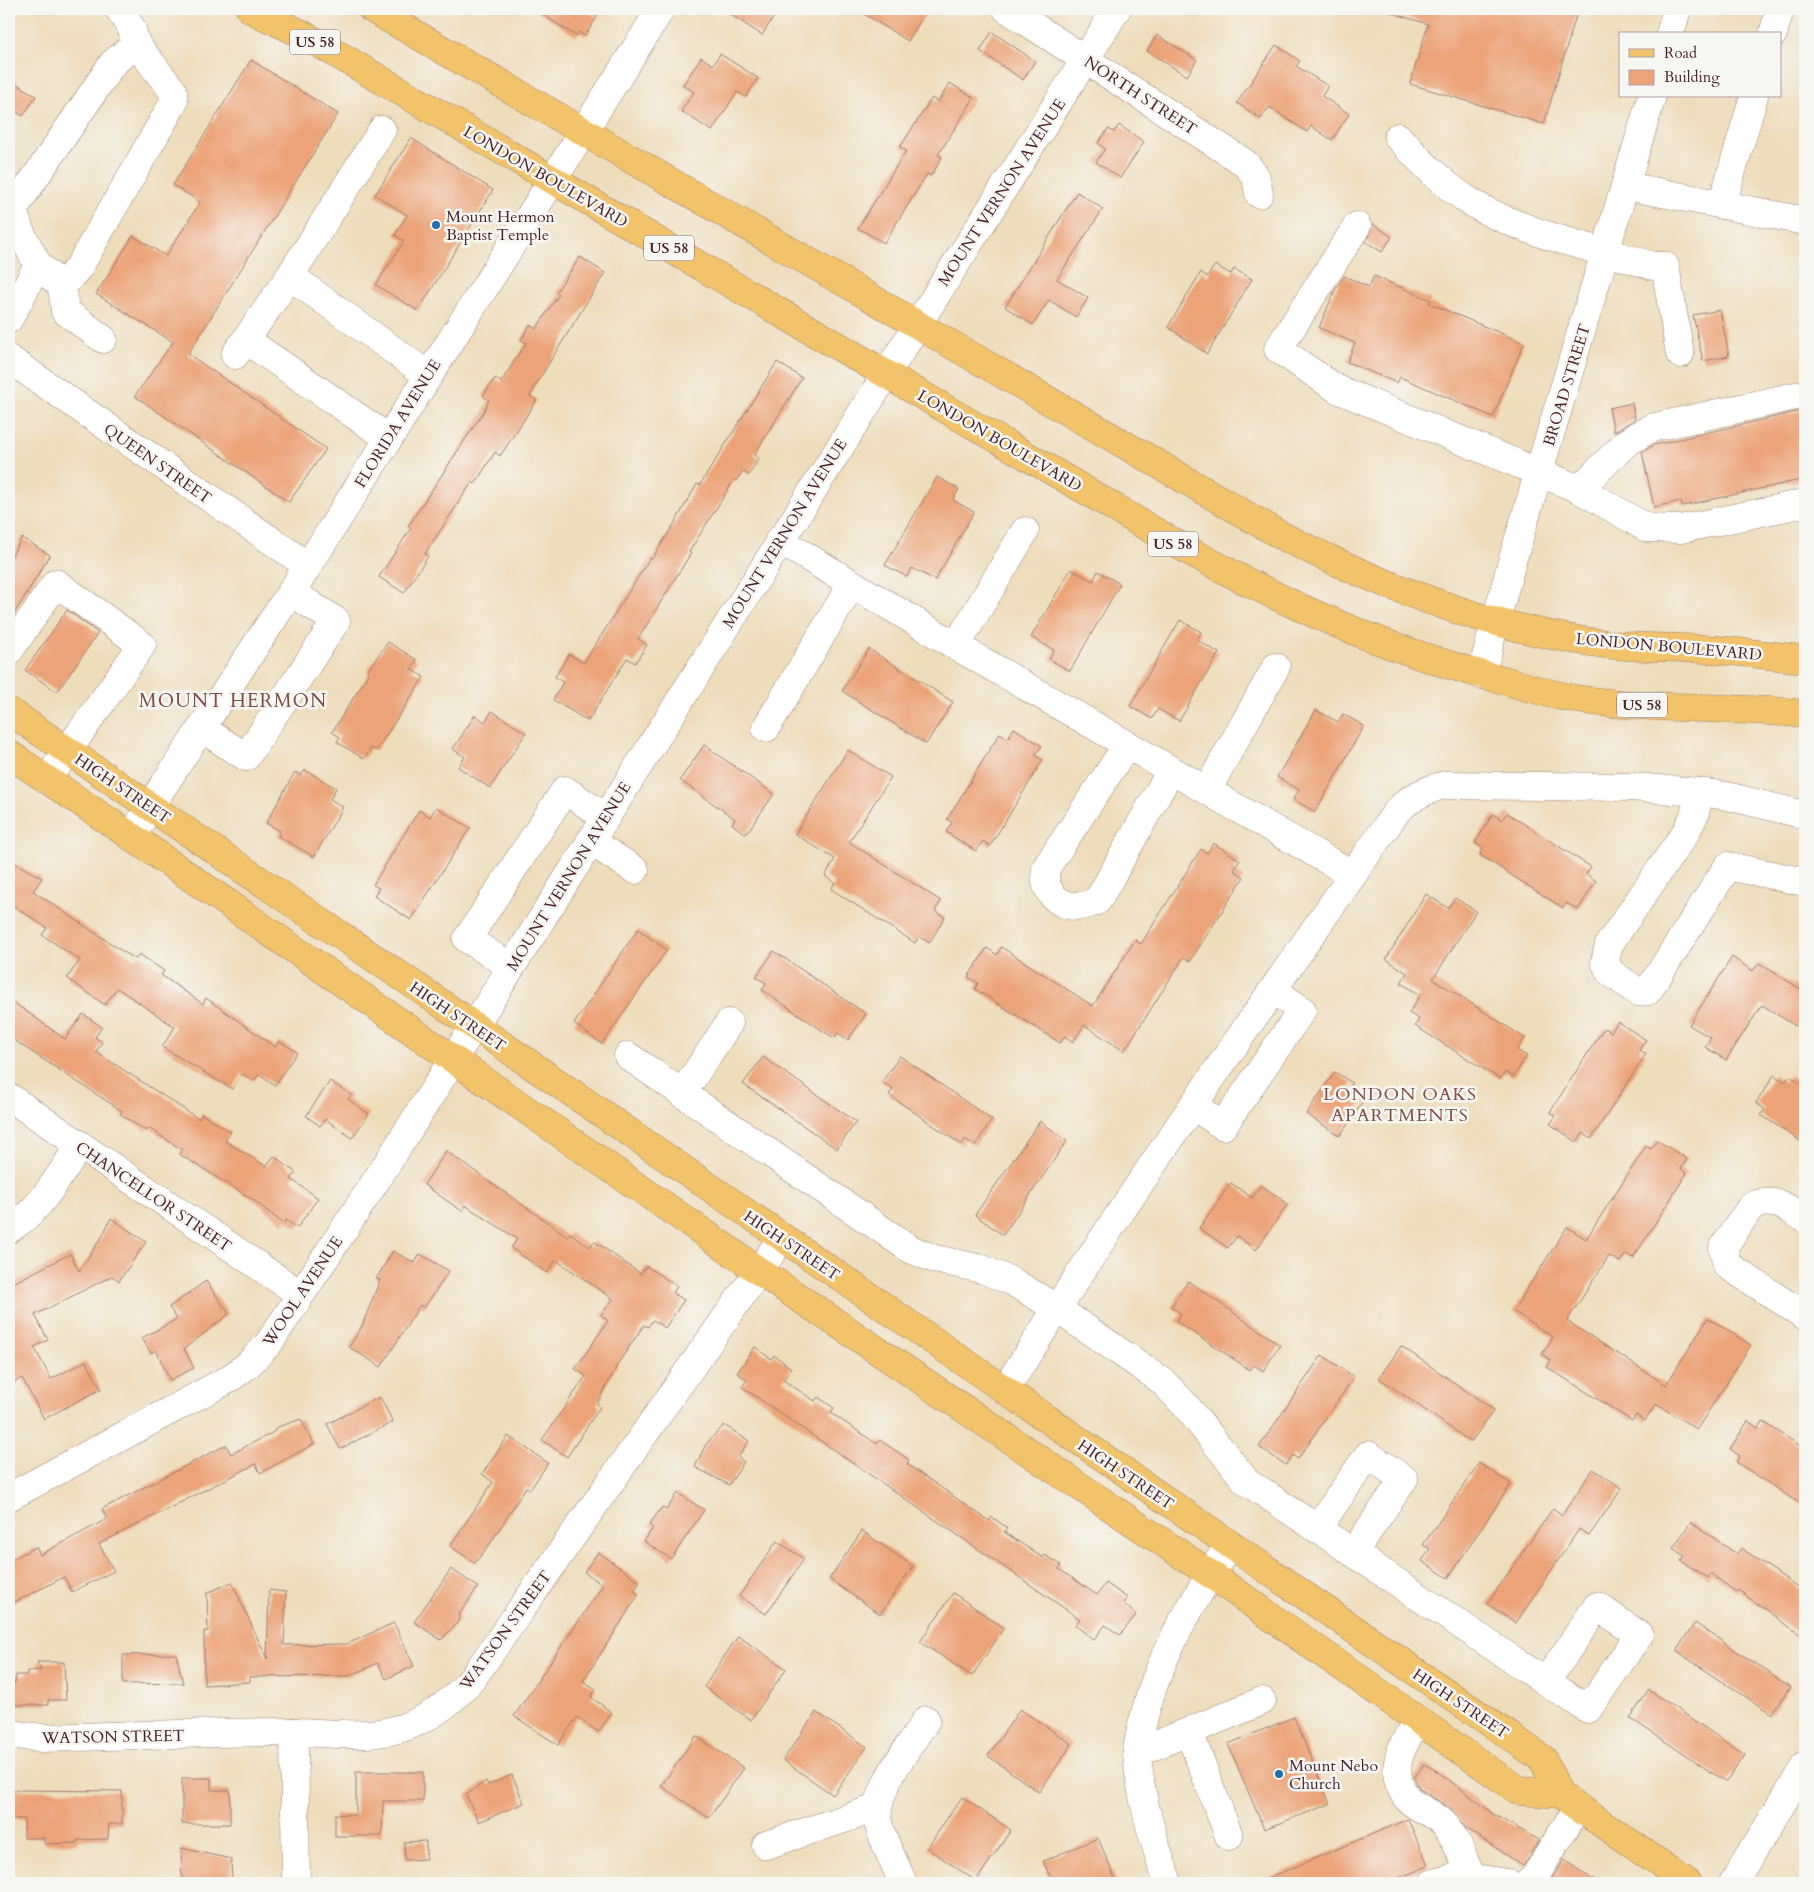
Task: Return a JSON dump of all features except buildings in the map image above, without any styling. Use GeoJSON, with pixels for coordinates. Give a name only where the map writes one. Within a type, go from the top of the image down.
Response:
{"type":"FeatureCollection","features":[{"type":"Feature","properties":{"kind":"main road","name":"LONDON BOULEVARD"},"geometry":{"type":"LineString","coordinates":[[250,9],[304,36],[885,373],[1176,545],[1251,586],[1329,621],[1409,652],[1481,675],[1574,699],[1668,707],[1805,714]]}},
{"type":"Feature","properties":{"kind":"main road","name":"LONDON BOULEVARD"},"geometry":{"type":"LineString","coordinates":[[372,9],[1284,537],[1389,586],[1496,621],[1556,635],[1613,645],[1706,649],[1805,660]]}},
{"type":"Feature","properties":{"kind":"main road","name":"HIGH STREET"},"geometry":{"type":"LineString","coordinates":[[9,711],[473,1025],[1543,1759],[1569,1800]]}},
{"type":"Feature","properties":{"kind":"main road"},"geometry":{"type":"LineString","coordinates":[[9,754],[759,1271],[1210,1574],[1519,1791],[1569,1800],[1688,1883]]}},
{"type":"Feature","properties":{"kind":"street"},"geometry":{"type":"LineString","coordinates":[[62,286],[79,267],[174,102],[173,91],[136,44],[126,18],[119,9]]}},
{"type":"Feature","properties":{"kind":"street","name":"FLORIDA AVENUE"},"geometry":{"type":"LineString","coordinates":[[132,837],[150,806],[308,566],[661,9]]}},
{"type":"Feature","properties":{"kind":"street","name":"NORTH STREET"},"geometry":{"type":"LineString","coordinates":[[1007,9],[1245,163],[1256,177],[1259,194]]}},
{"type":"Feature","properties":{"kind":"street","name":"MOUNT VERNON AVENUE"},"geometry":{"type":"LineString","coordinates":[[452,1059],[1117,9]]}},
{"type":"Feature","properties":{"kind":"street"},"geometry":{"type":"LineString","coordinates":[[1671,32],[1678,9]]}},
{"type":"Feature","properties":{"kind":"street"},"geometry":{"type":"LineString","coordinates":[[1774,32],[1780,9]]}},
{"type":"Feature","properties":{"kind":"street"},"geometry":{"type":"LineString","coordinates":[[103,339],[65,311],[62,286],[38,265],[11,210],[113,63],[136,44]]}},
{"type":"Feature","properties":{"kind":"street","name":"BROAD STREET"},"geometry":{"type":"LineString","coordinates":[[1481,675],[1539,473],[1651,98]]}},
{"type":"Feature","properties":{"kind":"street"},"geometry":{"type":"LineString","coordinates":[[1722,205],[1753,98]]}},
{"type":"Feature","properties":{"kind":"street"},"geometry":{"type":"LineString","coordinates":[[382,130],[290,276],[241,348],[388,438]]}},
{"type":"Feature","properties":{"kind":"street"},"geometry":{"type":"LineString","coordinates":[[1398,136],[1424,165],[1454,190],[1479,207],[1522,226],[1653,266],[1665,266],[1680,354]]}},
{"type":"Feature","properties":{"kind":"street"},"geometry":{"type":"LineString","coordinates":[[1626,186],[1805,221]]}},
{"type":"Feature","properties":{"kind":"street"},"geometry":{"type":"LineString","coordinates":[[1357,226],[1278,349],[1337,389],[1579,489],[1647,528],[1681,529],[1805,503]]}},
{"type":"Feature","properties":{"kind":"street"},"geometry":{"type":"LineString","coordinates":[[9,318],[38,265]]}},
{"type":"Feature","properties":{"kind":"street"},"geometry":{"type":"LineString","coordinates":[[290,276],[428,375]]}},
{"type":"Feature","properties":{"kind":"street","name":"QUEEN STREET"},"geometry":{"type":"LineString","coordinates":[[9,360],[308,566]]}},
{"type":"Feature","properties":{"kind":"street"},"geometry":{"type":"LineString","coordinates":[[1579,489],[1626,444],[1651,428],[1805,394]]}},
{"type":"Feature","properties":{"kind":"street"},"geometry":{"type":"LineString","coordinates":[[956,646],[1025,531]]}},
{"type":"Feature","properties":{"kind":"street"},"geometry":{"type":"LineString","coordinates":[[779,540],[956,646],[1353,875]]}},
{"type":"Feature","properties":{"kind":"street"},"geometry":{"type":"LineString","coordinates":[[9,652],[56,583],[142,645],[47,780]]}},
{"type":"Feature","properties":{"kind":"street"},"geometry":{"type":"LineString","coordinates":[[766,728],[852,584]]}},
{"type":"Feature","properties":{"kind":"street"},"geometry":{"type":"LineString","coordinates":[[201,728],[246,757],[257,741],[336,621],[291,592]]}},
{"type":"Feature","properties":{"kind":"street"},"geometry":{"type":"LineString","coordinates":[[1206,790],[1276,667]]}},
{"type":"Feature","properties":{"kind":"street"},"geometry":{"type":"LineString","coordinates":[[1128,745],[1046,868],[1046,888],[1054,898],[1078,908],[1088,906],[1098,900],[1172,770]]}},
{"type":"Feature","properties":{"kind":"street"},"geometry":{"type":"LineString","coordinates":[[1005,1390],[1056,1308],[1273,990],[1397,811],[1408,800],[1425,790],[1445,785],[1631,787],[1727,796],[1805,815]]}},
{"type":"Feature","properties":{"kind":"street"},"geometry":{"type":"LineString","coordinates":[[510,966],[467,939],[565,790],[606,816]]}},
{"type":"Feature","properties":{"kind":"street"},"geometry":{"type":"LineString","coordinates":[[1700,792],[1694,816],[1686,832],[1609,944],[1605,962],[1610,972],[1638,992],[1648,991],[1728,866],[1805,882]]}},
{"type":"Feature","properties":{"kind":"street"},"geometry":{"type":"LineString","coordinates":[[590,841],[635,870]]}},
{"type":"Feature","properties":{"kind":"street"},"geometry":{"type":"LineString","coordinates":[[1194,1106],[1223,1126],[1234,1111],[1302,1010],[1273,990]]}},
{"type":"Feature","properties":{"kind":"street"},"geometry":{"type":"LineString","coordinates":[[682,1094],[729,1023]]}},
{"type":"Feature","properties":{"kind":"street"},"geometry":{"type":"LineString","coordinates":[[628,1056],[910,1248],[935,1259],[982,1269],[1013,1282],[1056,1308],[1161,1380],[1186,1406],[1246,1481],[1546,1682]]}},
{"type":"Feature","properties":{"kind":"street","name":"WOOL AVENUE"},"geometry":{"type":"LineString","coordinates":[[9,1497],[229,1379],[248,1365],[269,1343],[385,1167],[452,1059]]}},
{"type":"Feature","properties":{"kind":"street","name":"CHANCELLOR STREET"},"geometry":{"type":"LineString","coordinates":[[9,1097],[300,1294]]}},
{"type":"Feature","properties":{"kind":"street"},"geometry":{"type":"LineString","coordinates":[[9,1230],[21,1222],[41,1202],[80,1145]]}},
{"type":"Feature","properties":{"kind":"street"},"geometry":{"type":"LineString","coordinates":[[1805,1219],[1780,1204],[1767,1201],[1752,1205],[1722,1248],[1727,1265],[1805,1316]]}},
{"type":"Feature","properties":{"kind":"street","name":"WATSON STREET"},"geometry":{"type":"LineString","coordinates":[[9,1734],[43,1738],[294,1732],[371,1734],[398,1729],[425,1718],[444,1706],[465,1688],[782,1238]]}},
{"type":"Feature","properties":{"kind":"street"},"geometry":{"type":"LineString","coordinates":[[1318,1529],[1368,1455],[1404,1479],[1353,1553]]}},
{"type":"Feature","properties":{"kind":"street"},"geometry":{"type":"LineString","coordinates":[[1168,1883],[1145,1806],[1137,1753],[1148,1697],[1162,1658],[1229,1544]]}},
{"type":"Feature","properties":{"kind":"street"},"geometry":{"type":"LineString","coordinates":[[1137,1753],[1262,1701]]}},
{"type":"Feature","properties":{"kind":"street"},"geometry":{"type":"LineString","coordinates":[[904,1883],[879,1826],[877,1808],[881,1792],[926,1720]]}},
{"type":"Feature","properties":{"kind":"street"},"geometry":{"type":"LineString","coordinates":[[1418,1720],[1402,1744],[1397,1759],[1400,1784],[1407,1798],[1432,1813],[1443,1823],[1452,1836],[1473,1880]]}},
{"type":"Feature","properties":{"kind":"street"},"geometry":{"type":"LineString","coordinates":[[294,1732],[296,1883]]}},
{"type":"Feature","properties":{"kind":"street"},"geometry":{"type":"LineString","coordinates":[[1189,1732],[1229,1836]]}},
{"type":"Feature","properties":{"kind":"street"},"geometry":{"type":"LineString","coordinates":[[1733,1883],[1805,1766]]}},
{"type":"Feature","properties":{"kind":"street"},"geometry":{"type":"LineString","coordinates":[[1528,1883],[1534,1878],[1569,1800]]}},
{"type":"Feature","properties":{"kind":"street"},"geometry":{"type":"LineString","coordinates":[[766,1844],[877,1808]]}},
{"type":"Feature","properties":{"kind":"street"},"geometry":{"type":"LineString","coordinates":[[1433,1883],[1460,1876],[1473,1880],[1507,1883]]}},
{"type":"Feature","properties":{"kind":"place","name":"Mount Hermon Baptist Temple"},"geometry":{"type":"Point","coordinates":[436,225]}},
{"type":"Feature","properties":{"kind":"place","name":"Mount Nebo Church"},"geometry":{"type":"Point","coordinates":[1279,1774]}},
{"type":"Feature","properties":{"kind":"district","name":"MOUNT HERMON"},"geometry":{"type":"Point","coordinates":[233,700]}},
{"type":"Feature","properties":{"kind":"district","name":"LONDON OAKS APARTMENTS"},"geometry":{"type":"Point","coordinates":[1400,1104]}}]}
